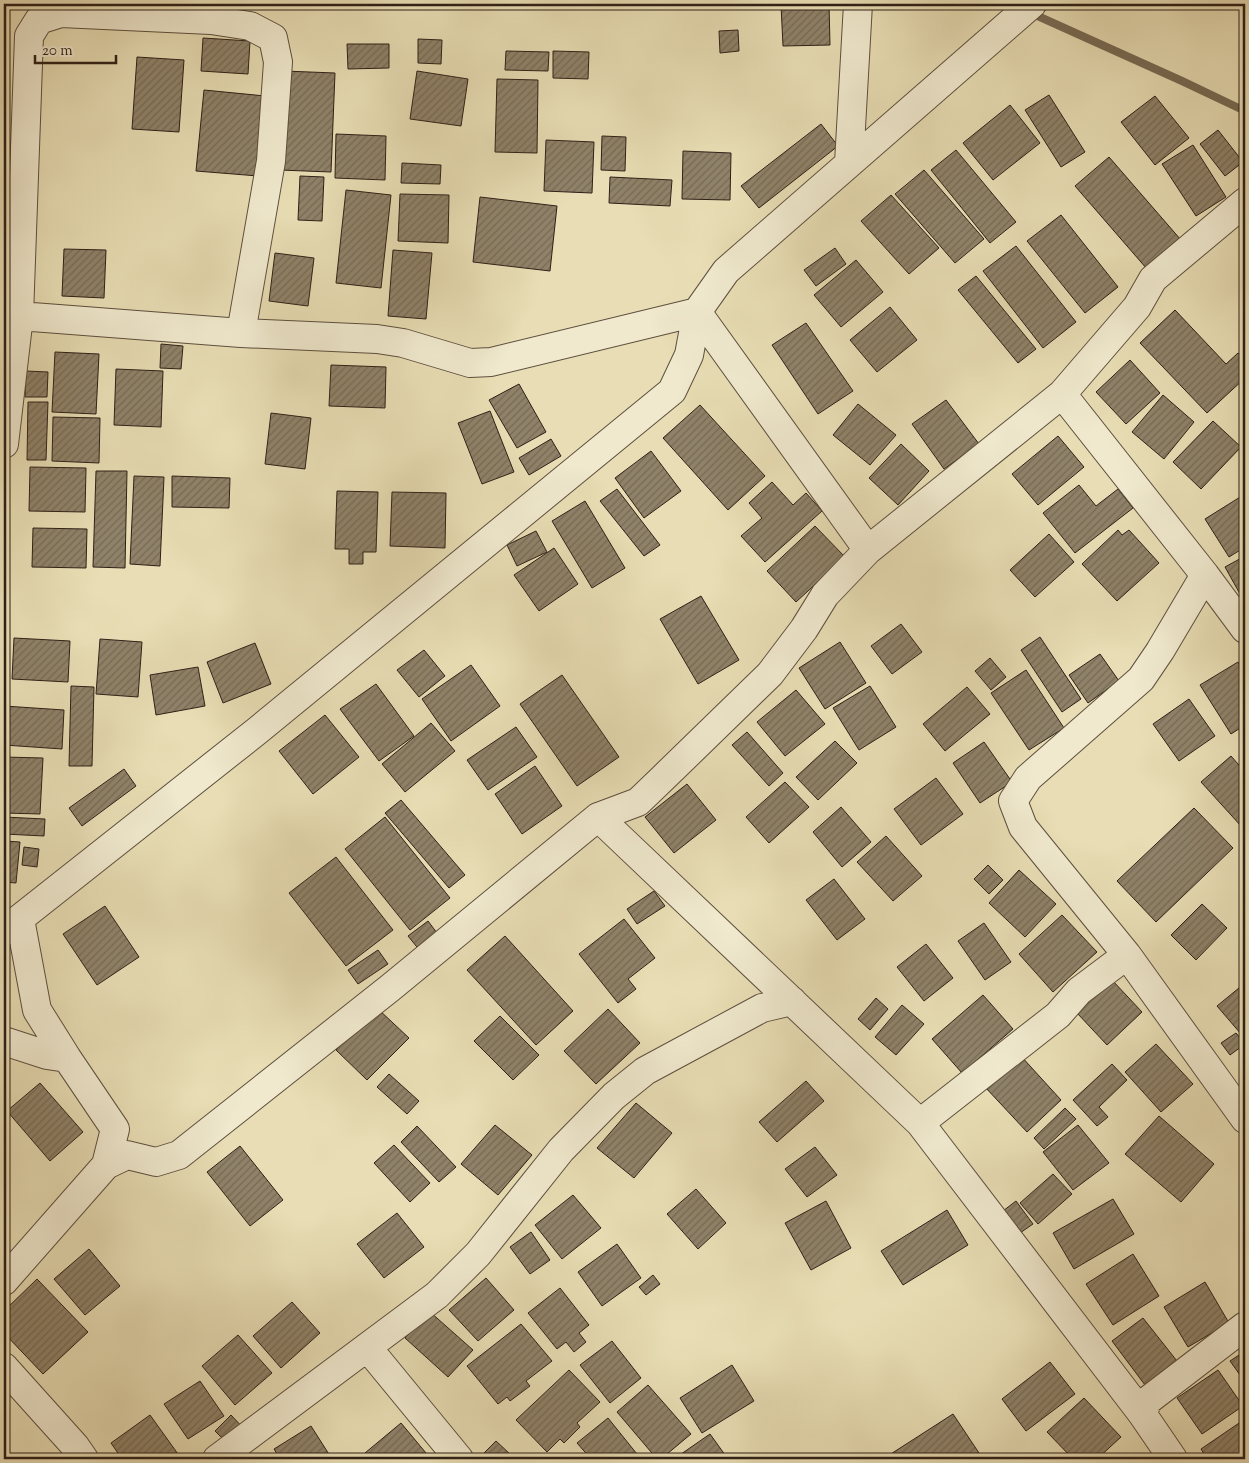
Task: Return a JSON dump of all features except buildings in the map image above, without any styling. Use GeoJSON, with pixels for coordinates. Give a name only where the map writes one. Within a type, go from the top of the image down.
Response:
{"type":"FeatureCollection","features":[{"type":"Feature","properties":{"kind":"street"},"geometry":{"type":"LineString","coordinates":[[848,163],[858,4]]}},
{"type":"Feature","properties":{"kind":"street"},"geometry":{"type":"LineString","coordinates":[[4,1281],[116,1160],[115,1130],[37,1010],[12,925],[265,725],[672,391],[688,355],[697,312],[726,271],[1032,4]]}},
{"type":"Feature","properties":{"kind":"street"},"geometry":{"type":"LineString","coordinates":[[4,444],[19,316],[29,36],[39,20],[61,13],[212,12],[250,26],[273,38],[278,62],[271,161],[241,333]]}},
{"type":"Feature","properties":{"kind":"street"},"geometry":{"type":"LineString","coordinates":[[116,1160],[156,1162],[179,1155],[390,988],[598,817],[638,802],[770,674],[804,629],[825,595],[868,550],[1062,394],[1138,307],[1153,279],[1245,202]]}},
{"type":"Feature","properties":{"kind":"street"},"geometry":{"type":"LineString","coordinates":[[19,316],[241,333],[377,339],[403,343],[470,363],[491,362],[697,312]]}},
{"type":"Feature","properties":{"kind":"street"},"geometry":{"type":"LineString","coordinates":[[697,312],[868,550]]}},
{"type":"Feature","properties":{"kind":"street"},"geometry":{"type":"LineString","coordinates":[[1062,394],[1206,575],[1245,629]]}},
{"type":"Feature","properties":{"kind":"street"},"geometry":{"type":"LineString","coordinates":[[1206,575],[1160,651],[1141,678],[1028,778],[1014,801],[1023,827],[1127,955],[1245,1119]]}},
{"type":"Feature","properties":{"kind":"street"},"geometry":{"type":"LineString","coordinates":[[598,817],[920,1123],[1143,1415],[1173,1459]]}},
{"type":"Feature","properties":{"kind":"street"},"geometry":{"type":"LineString","coordinates":[[920,1123],[1058,1015],[1079,991],[1127,955]]}},
{"type":"Feature","properties":{"kind":"street"},"geometry":{"type":"LineString","coordinates":[[217,1459],[436,1294],[478,1254],[561,1150],[614,1096],[645,1071],[762,1008],[792,1002]]}},
{"type":"Feature","properties":{"kind":"street"},"geometry":{"type":"LineString","coordinates":[[4,1042],[47,1055],[67,1058]]}},
{"type":"Feature","properties":{"kind":"street"},"geometry":{"type":"LineString","coordinates":[[1143,1415],[1147,1401],[1245,1326]]}},
{"type":"Feature","properties":{"kind":"street"},"geometry":{"type":"LineString","coordinates":[[367,1347],[459,1459]]}},
{"type":"Feature","properties":{"kind":"street"},"geometry":{"type":"LineString","coordinates":[[4,1367],[75,1446],[84,1459]]}},
{"type":"Feature","properties":{"kind":"waterway"},"geometry":{"type":"LineString","coordinates":[[1031,13],[1245,111]]}}]}
